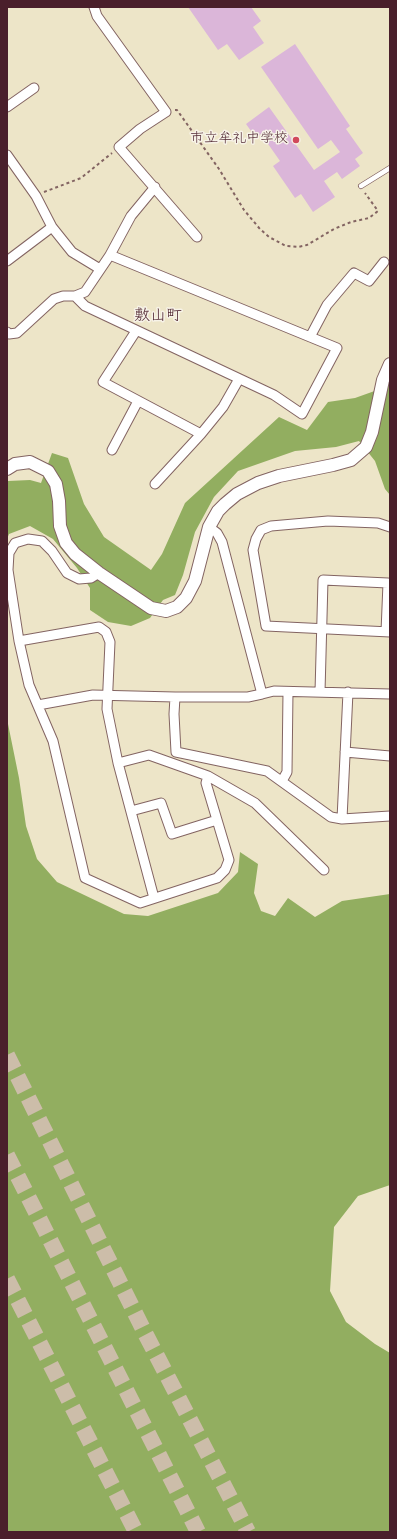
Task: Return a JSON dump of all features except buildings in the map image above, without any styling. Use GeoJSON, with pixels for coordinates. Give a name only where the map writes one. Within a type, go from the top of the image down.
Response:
{"type":"FeatureCollection","features":[{"type":"Feature","properties":{"kind":"street"},"geometry":{"type":"LineString","coordinates":[[94,7],[97,16],[166,112],[140,129],[119,146],[197,237]]}},
{"type":"Feature","properties":{"kind":"street"},"geometry":{"type":"LineString","coordinates":[[7,107],[34,88]]}},
{"type":"Feature","properties":{"kind":"street"},"geometry":{"type":"LineString","coordinates":[[7,155],[36,196],[52,227],[72,252],[100,269]]}},
{"type":"Feature","properties":{"kind":"street"},"geometry":{"type":"LineString","coordinates":[[7,332],[9,334],[17,333],[54,300],[63,296],[75,296],[85,292],[110,255],[131,216],[155,187]]}},
{"type":"Feature","properties":{"kind":"street"},"geometry":{"type":"LineString","coordinates":[[7,261],[52,227]]}},
{"type":"Feature","properties":{"kind":"street"},"geometry":{"type":"LineString","coordinates":[[75,296],[85,306],[274,395],[302,414],[337,348],[110,255]]}},
{"type":"Feature","properties":{"kind":"street"},"geometry":{"type":"LineString","coordinates":[[310,337],[327,305],[354,273],[370,281],[384,262]]}},
{"type":"Feature","properties":{"kind":"street"},"geometry":{"type":"LineString","coordinates":[[136,331],[103,382],[201,434]]}},
{"type":"Feature","properties":{"kind":"street"},"geometry":{"type":"LineString","coordinates":[[7,469],[15,464],[30,462],[48,471],[56,484],[59,501],[60,526],[66,543],[76,554],[99,573],[151,608],[166,611],[177,607],[186,598],[195,581],[209,527],[218,511],[224,504],[237,494],[258,483],[279,476],[351,460],[366,447],[372,432],[383,380],[390,364]]}},
{"type":"Feature","properties":{"kind":"street"},"geometry":{"type":"LineString","coordinates":[[155,484],[201,434],[223,407],[239,379]]}},
{"type":"Feature","properties":{"kind":"street"},"geometry":{"type":"LineString","coordinates":[[112,450],[138,401]]}},
{"type":"Feature","properties":{"kind":"street"},"geometry":{"type":"LineString","coordinates":[[320,692],[321,629],[323,580],[388,583],[388,632],[321,629],[266,626],[253,550],[256,539],[261,530],[271,526],[328,521],[378,523],[390,527]]}},
{"type":"Feature","properties":{"kind":"street"},"geometry":{"type":"LineString","coordinates":[[209,527],[217,533],[222,542],[262,694]]}},
{"type":"Feature","properties":{"kind":"street"},"geometry":{"type":"LineString","coordinates":[[99,573],[90,578],[79,579],[67,572],[52,551],[42,541],[28,539],[15,543],[9,553],[8,570],[19,641],[29,685],[53,741],[85,878],[140,903],[217,878],[225,870],[229,860],[206,783],[208,776]]}},
{"type":"Feature","properties":{"kind":"street"},"geometry":{"type":"LineString","coordinates":[[19,641],[99,628],[106,632],[110,642],[108,696],[106,709],[118,763],[154,898]]}},
{"type":"Feature","properties":{"kind":"street"},"geometry":{"type":"LineString","coordinates":[[38,705],[93,694],[108,696],[175,697],[248,697],[274,691],[390,694]]}},
{"type":"Feature","properties":{"kind":"street"},"geometry":{"type":"LineString","coordinates":[[282,780],[288,772],[288,692]]}},
{"type":"Feature","properties":{"kind":"street"},"geometry":{"type":"LineString","coordinates":[[342,818],[348,692]]}},
{"type":"Feature","properties":{"kind":"street"},"geometry":{"type":"LineString","coordinates":[[175,697],[174,714],[176,752],[267,771],[282,780],[331,817],[390,816]]}},
{"type":"Feature","properties":{"kind":"street"},"geometry":{"type":"LineString","coordinates":[[345,752],[390,756]]}},
{"type":"Feature","properties":{"kind":"street"},"geometry":{"type":"LineString","coordinates":[[118,763],[149,755],[208,776],[256,803],[324,870]]}},
{"type":"Feature","properties":{"kind":"street"},"geometry":{"type":"LineString","coordinates":[[131,811],[161,803],[172,834],[217,820]]}},
{"type":"Feature","properties":{"kind":"lane"},"geometry":{"type":"LineString","coordinates":[[361,186],[390,168]]}},
{"type":"Feature","properties":{"kind":"path"},"geometry":{"type":"LineString","coordinates":[[166,112],[177,110],[219,169],[244,210],[269,237],[286,246],[307,244],[334,229],[351,222],[369,218],[378,211],[361,186]]}},
{"type":"Feature","properties":{"kind":"path"},"geometry":{"type":"LineString","coordinates":[[36,196],[81,178],[119,146]]}},
{"type":"Feature","properties":{"kind":"green space"},"geometry":{"type":"Polygon","coordinates":[[[390,376],[390,495],[385,489],[375,461],[359,441],[336,447],[295,451],[238,471],[214,497],[195,532],[183,575],[175,595],[163,600],[150,618],[131,626],[108,622],[90,610],[90,588],[77,568],[53,539],[30,526],[9,534],[7,539],[8,481],[30,480],[41,483],[52,453],[68,458],[84,504],[104,537],[151,570],[162,554],[185,503],[279,417],[307,430],[328,402],[355,398],[383,388],[390,376]]]}},
{"type":"Feature","properties":{"kind":"green space"},"geometry":{"type":"Polygon","coordinates":[[[7,719],[19,778],[26,826],[37,859],[57,882],[124,914],[148,916],[218,893],[238,872],[240,852],[258,864],[254,893],[261,911],[275,916],[288,898],[315,917],[342,901],[390,894],[390,1185],[358,1196],[334,1227],[330,1291],[346,1322],[375,1344],[390,1353],[390,1532],[7,1532],[7,719]]]}},
{"type":"Feature","properties":{"kind":"tunnel"},"geometry":{"type":"LineString","coordinates":[[7,1055],[145,1333],[248,1532]]}},
{"type":"Feature","properties":{"kind":"tunnel"},"geometry":{"type":"LineString","coordinates":[[7,1155],[198,1532]]}},
{"type":"Feature","properties":{"kind":"tunnel"},"geometry":{"type":"LineString","coordinates":[[7,1279],[136,1532]]}},
{"type":"Feature","properties":{"kind":"place","name":"市立牟礼中学校"},"geometry":{"type":"Point","coordinates":[296,140]}},
{"type":"Feature","properties":{"kind":"district","name":"敷山町"},"geometry":{"type":"Point","coordinates":[158,318]}}]}
